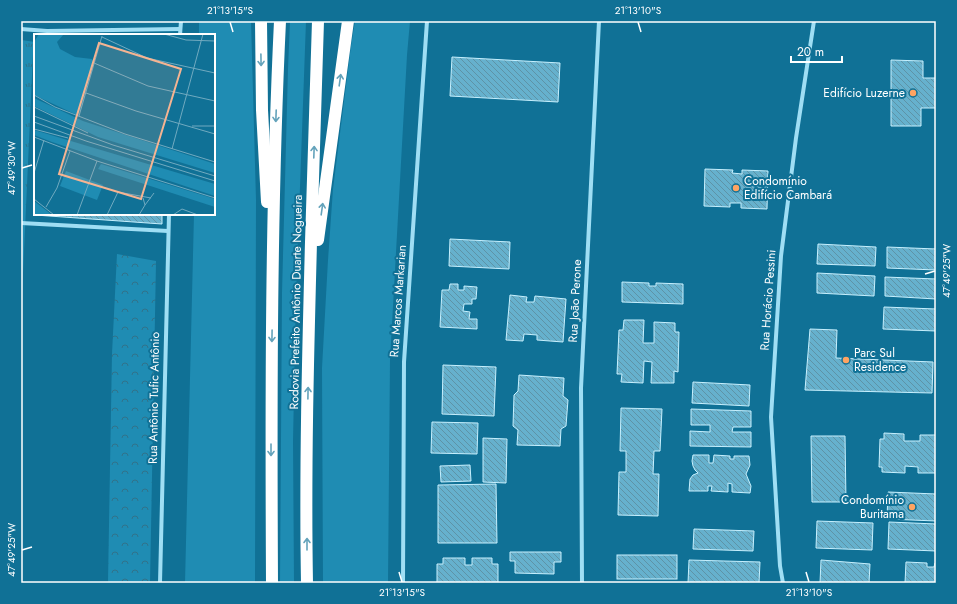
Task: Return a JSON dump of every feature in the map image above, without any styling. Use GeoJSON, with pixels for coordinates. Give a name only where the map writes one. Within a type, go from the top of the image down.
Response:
{"type":"FeatureCollection","features":[{"type":"Feature","properties":{"kind":"highway"},"geometry":{"type":"LineString","coordinates":[[260,21],[262,110],[273,297]]}},
{"type":"Feature","properties":{"kind":"highway","name":"Rodovia Prefeito Antônio Duarte Nogueira"},"geometry":{"type":"LineString","coordinates":[[272,583],[271,411],[276,116],[280,21]]}},
{"type":"Feature","properties":{"kind":"highway","name":"Rodovia Prefeito Antônio Duarte Nogueira"},"geometry":{"type":"LineString","coordinates":[[307,583],[309,303],[318,21]]}},
{"type":"Feature","properties":{"kind":"highway"},"geometry":{"type":"LineString","coordinates":[[309,303],[348,21]]}},
{"type":"Feature","properties":{"kind":"street"},"geometry":{"type":"LineString","coordinates":[[180,34],[181,21]]}},
{"type":"Feature","properties":{"kind":"street","name":"Rua Marcos Markarian"},"geometry":{"type":"LineString","coordinates":[[403,583],[404,362],[427,21]]}},
{"type":"Feature","properties":{"kind":"street","name":"Rua João Perone"},"geometry":{"type":"LineString","coordinates":[[582,583],[581,388],[599,21]]}},
{"type":"Feature","properties":{"kind":"street","name":"Rua Horácio Pessini"},"geometry":{"type":"LineString","coordinates":[[783,583],[780,566],[770,417],[781,256],[796,138],[814,21]]}},
{"type":"Feature","properties":{"kind":"street"},"geometry":{"type":"LineString","coordinates":[[21,30],[180,29]]}},
{"type":"Feature","properties":{"kind":"street","name":"Rua Antônio Tufic Antônio"},"geometry":{"type":"LineString","coordinates":[[160,583],[169,215]]}},
{"type":"Feature","properties":{"kind":"street"},"geometry":{"type":"LineString","coordinates":[[21,223],[168,231]]}},
{"type":"Feature","properties":{"kind":"green space"},"geometry":{"type":"Polygon","coordinates":[[[199,21],[251,21],[256,200],[255,583],[185,583],[194,215],[215,215],[215,34],[199,34],[199,21]]]}},
{"type":"Feature","properties":{"kind":"green space"},"geometry":{"type":"Polygon","coordinates":[[[290,21],[306,21],[296,297],[293,441],[294,583],[280,583],[282,293],[290,21]]]}},
{"type":"Feature","properties":{"kind":"green space"},"geometry":{"type":"Polygon","coordinates":[[[355,21],[410,21],[390,360],[388,583],[323,583],[322,368],[328,260],[333,189],[355,21]]]}},
{"type":"Feature","properties":{"kind":"green space"},"geometry":{"type":"Polygon","coordinates":[[[21,40],[34,42],[34,48],[21,317],[21,40]]]}},
{"type":"Feature","properties":{"kind":"green space"},"geometry":{"type":"Polygon","coordinates":[[[117,254],[156,261],[150,583],[108,583],[112,354],[117,254]]]}},
{"type":"Feature","properties":{"kind":"building"},"geometry":{"type":"Polygon","coordinates":[[[452,57],[560,63],[558,102],[450,96],[452,57]]]}},
{"type":"Feature","properties":{"kind":"building","name":"Edifício Luzerne"},"geometry":{"type":"Polygon","coordinates":[[[891,60],[923,61],[923,78],[936,78],[936,108],[921,108],[921,126],[891,126],[891,60]]]}},
{"type":"Feature","properties":{"kind":"building","name":"Condomínio Edifício Cambará"},"geometry":{"type":"Polygon","coordinates":[[[705,169],[733,170],[732,173],[742,174],[742,170],[768,171],[767,209],[741,208],[741,203],[730,203],[730,207],[704,206],[705,169]]]}},
{"type":"Feature","properties":{"kind":"building"},"geometry":{"type":"Polygon","coordinates":[[[35,215],[162,215],[162,224],[35,215]]]}},
{"type":"Feature","properties":{"kind":"building"},"geometry":{"type":"Polygon","coordinates":[[[450,239],[510,242],[509,269],[449,266],[450,239]]]}},
{"type":"Feature","properties":{"kind":"building"},"geometry":{"type":"Polygon","coordinates":[[[818,244],[876,247],[875,266],[817,264],[818,244]]]}},
{"type":"Feature","properties":{"kind":"building"},"geometry":{"type":"Polygon","coordinates":[[[887,247],[936,249],[936,270],[887,268],[887,247]]]}},
{"type":"Feature","properties":{"kind":"building"},"geometry":{"type":"Polygon","coordinates":[[[817,273],[875,276],[874,296],[817,293],[817,273]]]}},
{"type":"Feature","properties":{"kind":"building"},"geometry":{"type":"Polygon","coordinates":[[[885,277],[936,279],[936,299],[885,296],[885,277]]]}},
{"type":"Feature","properties":{"kind":"building"},"geometry":{"type":"Polygon","coordinates":[[[622,282],[649,283],[649,286],[656,286],[656,283],[683,284],[683,304],[622,302],[622,282]]]}},
{"type":"Feature","properties":{"kind":"building"},"geometry":{"type":"Polygon","coordinates":[[[450,284],[458,284],[458,290],[464,290],[464,286],[477,287],[476,299],[472,299],[472,304],[464,304],[463,311],[470,312],[469,319],[477,319],[477,329],[440,327],[442,290],[449,290],[450,284]]]}},
{"type":"Feature","properties":{"kind":"building"},"geometry":{"type":"Polygon","coordinates":[[[510,295],[527,297],[526,302],[534,302],[535,296],[566,299],[563,342],[537,340],[537,335],[524,334],[523,341],[506,340],[510,295]]]}},
{"type":"Feature","properties":{"kind":"building"},"geometry":{"type":"Polygon","coordinates":[[[884,307],[936,309],[936,331],[883,329],[884,307]]]}},
{"type":"Feature","properties":{"kind":"building"},"geometry":{"type":"Polygon","coordinates":[[[624,320],[644,320],[643,343],[654,343],[654,322],[675,323],[675,332],[679,332],[678,372],[674,371],[674,383],[651,383],[652,362],[644,361],[643,383],[621,382],[622,374],[617,374],[619,330],[623,330],[624,320]]]}},
{"type":"Feature","properties":{"kind":"building","name":"Parc Sul Residence"},"geometry":{"type":"Polygon","coordinates":[[[810,329],[837,330],[836,358],[933,362],[932,393],[805,390],[810,329]]]}},
{"type":"Feature","properties":{"kind":"building"},"geometry":{"type":"Polygon","coordinates":[[[443,365],[496,367],[494,416],[442,414],[443,365]]]}},
{"type":"Feature","properties":{"kind":"building"},"geometry":{"type":"Polygon","coordinates":[[[519,375],[564,378],[563,396],[568,400],[566,426],[561,429],[560,446],[517,445],[518,430],[513,426],[514,395],[518,391],[519,375]]]}},
{"type":"Feature","properties":{"kind":"building"},"geometry":{"type":"Polygon","coordinates":[[[693,382],[750,385],[749,406],[692,403],[693,382]]]}},
{"type":"Feature","properties":{"kind":"building"},"geometry":{"type":"Polygon","coordinates":[[[621,408],[662,409],[660,451],[654,451],[653,474],[659,474],[658,516],[618,515],[619,472],[626,472],[626,451],[620,451],[621,408]]]}},
{"type":"Feature","properties":{"kind":"building"},"geometry":{"type":"Polygon","coordinates":[[[691,409],[751,411],[751,427],[733,427],[732,432],[751,432],[751,447],[690,446],[690,431],[710,432],[710,425],[691,425],[691,409]]]}},
{"type":"Feature","properties":{"kind":"building"},"geometry":{"type":"Polygon","coordinates":[[[432,422],[478,423],[477,454],[431,453],[432,422]]]}},
{"type":"Feature","properties":{"kind":"building"},"geometry":{"type":"Polygon","coordinates":[[[884,433],[904,434],[904,441],[920,441],[920,435],[936,435],[936,473],[918,473],[918,467],[905,466],[905,473],[882,472],[882,467],[879,467],[880,439],[884,439],[884,433]]]}},
{"type":"Feature","properties":{"kind":"building"},"geometry":{"type":"Polygon","coordinates":[[[811,436],[845,436],[846,502],[812,502],[811,436]]]}},
{"type":"Feature","properties":{"kind":"building"},"geometry":{"type":"Polygon","coordinates":[[[483,438],[507,439],[506,483],[483,482],[483,438]]]}},
{"type":"Feature","properties":{"kind":"building"},"geometry":{"type":"Polygon","coordinates":[[[693,455],[709,455],[709,463],[713,463],[714,455],[730,456],[730,459],[734,459],[734,456],[749,456],[750,465],[746,474],[751,486],[750,493],[732,492],[732,484],[728,483],[728,492],[711,491],[712,486],[708,486],[708,491],[689,491],[690,479],[693,475],[698,473],[693,466],[693,455]]]}},
{"type":"Feature","properties":{"kind":"building"},"geometry":{"type":"Polygon","coordinates":[[[470,465],[471,481],[441,482],[440,466],[470,465]]]}},
{"type":"Feature","properties":{"kind":"building"},"geometry":{"type":"Polygon","coordinates":[[[496,484],[497,543],[438,543],[438,485],[496,484]]]}},
{"type":"Feature","properties":{"kind":"building","name":"Condomínio Buritama"},"geometry":{"type":"Polygon","coordinates":[[[888,492],[936,494],[936,521],[887,519],[888,492]]]}},
{"type":"Feature","properties":{"kind":"building"},"geometry":{"type":"Polygon","coordinates":[[[817,521],[873,523],[872,550],[816,548],[817,521]]]}},
{"type":"Feature","properties":{"kind":"building"},"geometry":{"type":"Polygon","coordinates":[[[889,522],[936,524],[936,551],[888,549],[889,522]]]}},
{"type":"Feature","properties":{"kind":"building"},"geometry":{"type":"Polygon","coordinates":[[[694,529],[754,531],[753,551],[693,549],[694,529]]]}},
{"type":"Feature","properties":{"kind":"building"},"geometry":{"type":"Polygon","coordinates":[[[510,552],[561,552],[561,562],[554,562],[554,574],[515,573],[515,561],[510,561],[510,552]]]}},
{"type":"Feature","properties":{"kind":"building"},"geometry":{"type":"Polygon","coordinates":[[[617,555],[677,555],[677,579],[617,579],[617,555]]]}},
{"type":"Feature","properties":{"kind":"building"},"geometry":{"type":"Polygon","coordinates":[[[443,558],[465,558],[465,565],[472,565],[472,558],[492,558],[492,564],[498,564],[498,583],[437,583],[437,564],[443,564],[443,558]]]}},
{"type":"Feature","properties":{"kind":"building"},"geometry":{"type":"Polygon","coordinates":[[[689,560],[760,562],[759,583],[688,583],[689,560]]]}},
{"type":"Feature","properties":{"kind":"building"},"geometry":{"type":"Polygon","coordinates":[[[821,560],[870,564],[869,583],[820,583],[821,560]]]}},
{"type":"Feature","properties":{"kind":"building"},"geometry":{"type":"Polygon","coordinates":[[[906,562],[927,563],[927,567],[934,567],[935,563],[936,583],[905,583],[906,562]]]}},
{"type":"Feature","properties":{"kind":"place","name":"Edifício Luzerne"},"geometry":{"type":"Point","coordinates":[913,93]}},
{"type":"Feature","properties":{"kind":"place","name":"Condomínio Edifício Cambará"},"geometry":{"type":"Point","coordinates":[736,188]}},
{"type":"Feature","properties":{"kind":"place","name":"Parc Sul Residence"},"geometry":{"type":"Point","coordinates":[846,360]}},
{"type":"Feature","properties":{"kind":"place","name":"Condomínio Buritama"},"geometry":{"type":"Point","coordinates":[912,507]}}]}
